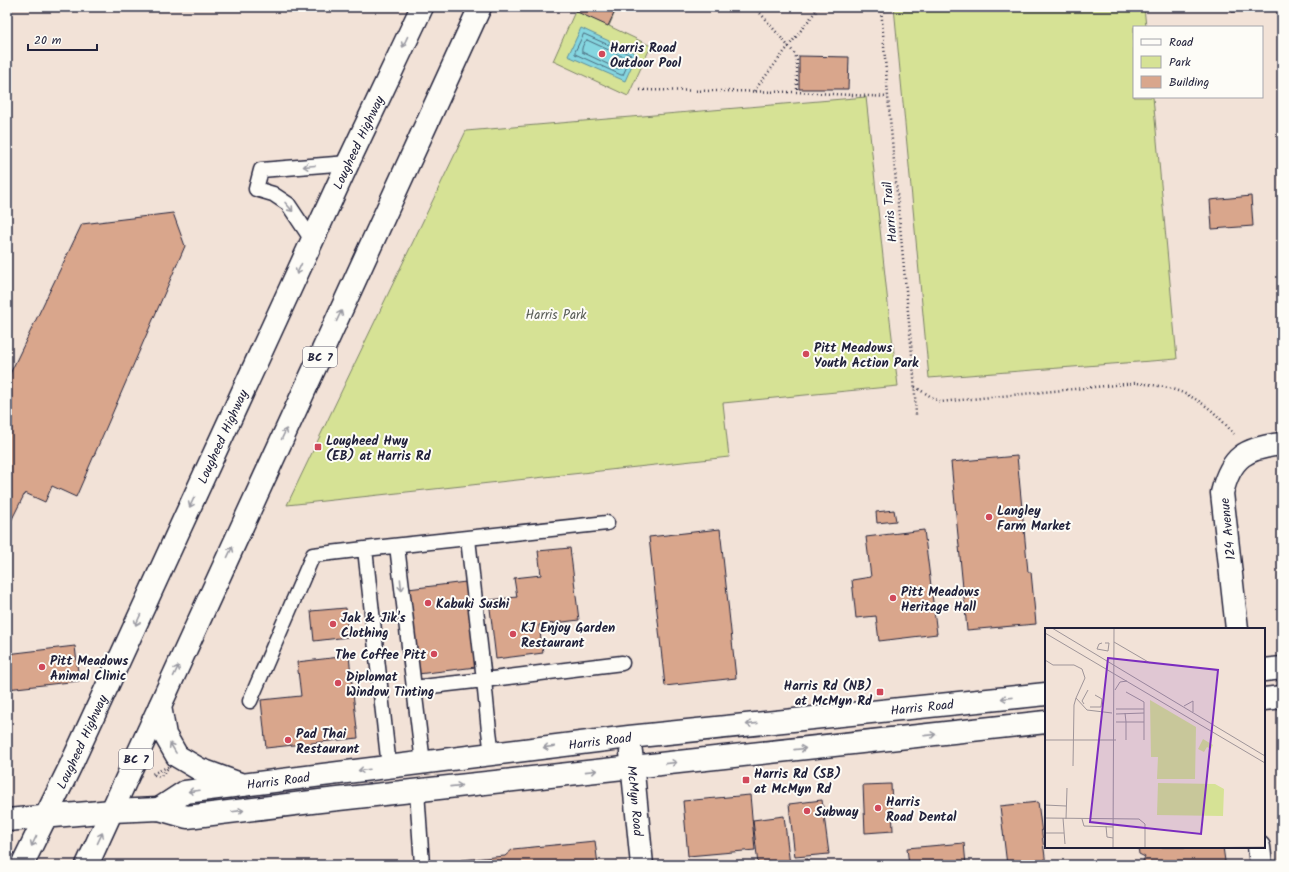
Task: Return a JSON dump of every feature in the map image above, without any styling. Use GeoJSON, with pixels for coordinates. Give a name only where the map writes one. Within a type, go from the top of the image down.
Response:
{"type":"FeatureCollection","features":[{"type":"Feature","properties":{"kind":"main road","name":"Lougheed Highway"},"geometry":{"type":"LineString","coordinates":[[22,865],[70,767],[312,240],[422,7]]}},
{"type":"Feature","properties":{"kind":"main road","name":"BC 7"},"geometry":{"type":"LineString","coordinates":[[87,865],[480,7]]}},
{"type":"Feature","properties":{"kind":"main road","name":"124 Avenue"},"geometry":{"type":"LineString","coordinates":[[1237,628],[1222,493],[1230,470],[1239,458],[1264,447]]}},
{"type":"Feature","properties":{"kind":"main road"},"geometry":{"type":"LineString","coordinates":[[1265,670],[1282,668]]}},
{"type":"Feature","properties":{"kind":"main road","name":"Harris Road"},"geometry":{"type":"LineString","coordinates":[[159,809],[185,792],[629,737],[1045,694]]}},
{"type":"Feature","properties":{"kind":"main road"},"geometry":{"type":"LineString","coordinates":[[1265,699],[1282,697]]}},
{"type":"Feature","properties":{"kind":"main road"},"geometry":{"type":"LineString","coordinates":[[160,706],[165,735],[177,756],[199,769],[242,785]]}},
{"type":"Feature","properties":{"kind":"main road","name":"Harris Road"},"geometry":{"type":"LineString","coordinates":[[7,820],[112,811],[159,809],[187,818],[247,810],[1045,722]]}},
{"type":"Feature","properties":{"kind":"main road","name":"McMyn Road"},"geometry":{"type":"LineString","coordinates":[[629,737],[642,865]]}},
{"type":"Feature","properties":{"kind":"main road"},"geometry":{"type":"LineString","coordinates":[[1259,848],[1261,865]]}},
{"type":"Feature","properties":{"kind":"lane"},"geometry":{"type":"LineString","coordinates":[[312,240],[288,204],[273,194],[256,189],[261,170],[348,163]]}},
{"type":"Feature","properties":{"kind":"lane"},"geometry":{"type":"LineString","coordinates":[[250,701],[313,555],[607,523]]}},
{"type":"Feature","properties":{"kind":"lane"},"geometry":{"type":"LineString","coordinates":[[468,539],[492,754]]}},
{"type":"Feature","properties":{"kind":"lane"},"geometry":{"type":"LineString","coordinates":[[397,546],[423,763]]}},
{"type":"Feature","properties":{"kind":"lane"},"geometry":{"type":"LineString","coordinates":[[365,549],[389,767]]}},
{"type":"Feature","properties":{"kind":"lane"},"geometry":{"type":"LineString","coordinates":[[413,688],[622,663]]}},
{"type":"Feature","properties":{"kind":"lane"},"geometry":{"type":"LineString","coordinates":[[418,791],[422,865]]}},
{"type":"Feature","properties":{"kind":"path"},"geometry":{"type":"LineString","coordinates":[[756,7],[789,45],[797,57],[797,92]]}},
{"type":"Feature","properties":{"kind":"path"},"geometry":{"type":"LineString","coordinates":[[753,91],[819,7]]}},
{"type":"Feature","properties":{"kind":"path","name":"Harris Trail"},"geometry":{"type":"LineString","coordinates":[[881,7],[915,387],[916,415]]}},
{"type":"Feature","properties":{"kind":"path"},"geometry":{"type":"LineString","coordinates":[[640,90],[797,92],[888,96]]}},
{"type":"Feature","properties":{"kind":"path"},"geometry":{"type":"LineString","coordinates":[[915,387],[940,402],[1136,383],[1158,385],[1187,394],[1264,447]]}},
{"type":"Feature","properties":{"kind":"green space","name":"Harris Road Outdoor Pool"},"geometry":{"type":"Polygon","coordinates":[[[577,7],[617,7],[609,26],[651,46],[628,96],[553,61],[577,7]]]}},
{"type":"Feature","properties":{"kind":"green space"},"geometry":{"type":"Polygon","coordinates":[[[894,7],[1144,7],[1146,26],[1133,26],[1133,98],[1153,98],[1177,359],[929,378],[894,7]]]}},
{"type":"Feature","properties":{"kind":"green space","name":"Harris Park"},"geometry":{"type":"Polygon","coordinates":[[[866,97],[898,386],[723,403],[729,457],[287,505],[466,131],[866,97]]]}},
{"type":"Feature","properties":{"kind":"water"},"geometry":{"type":"Polygon","coordinates":[[[581,28],[637,54],[625,81],[568,56],[581,28]]]}},
{"type":"Feature","properties":{"kind":"building"},"geometry":{"type":"Polygon","coordinates":[[[577,7],[617,7],[608,26],[575,11],[577,7]]]}},
{"type":"Feature","properties":{"kind":"building"},"geometry":{"type":"Polygon","coordinates":[[[1232,7],[1269,7],[1269,8],[1232,12],[1232,7]]]}},
{"type":"Feature","properties":{"kind":"building"},"geometry":{"type":"Polygon","coordinates":[[[799,56],[849,57],[848,89],[799,89],[799,56]]]}},
{"type":"Feature","properties":{"kind":"building"},"geometry":{"type":"Polygon","coordinates":[[[1251,196],[1253,226],[1212,229],[1210,200],[1251,196]]]}},
{"type":"Feature","properties":{"kind":"building"},"geometry":{"type":"Polygon","coordinates":[[[1279,201],[1282,201],[1282,220],[1280,220],[1279,201]]]}},
{"type":"Feature","properties":{"kind":"building"},"geometry":{"type":"Polygon","coordinates":[[[173,213],[185,246],[76,497],[52,486],[45,502],[25,493],[9,525],[7,524],[7,380],[82,224],[173,213]]]}},
{"type":"Feature","properties":{"kind":"building","name":"Langley Farm Market"},"geometry":{"type":"Polygon","coordinates":[[[1017,456],[1028,572],[1031,572],[1036,624],[967,630],[951,462],[1017,456]]]}},
{"type":"Feature","properties":{"kind":"building"},"geometry":{"type":"Polygon","coordinates":[[[894,510],[896,521],[877,523],[876,512],[894,510]]]}},
{"type":"Feature","properties":{"kind":"building"},"geometry":{"type":"Polygon","coordinates":[[[720,529],[736,678],[665,686],[649,537],[720,529]]]}},
{"type":"Feature","properties":{"kind":"building","name":"Pitt Meadows Heritage Hall"},"geometry":{"type":"Polygon","coordinates":[[[924,530],[937,634],[879,641],[876,616],[856,618],[852,580],[871,577],[866,537],[924,530]]]}},
{"type":"Feature","properties":{"kind":"building"},"geometry":{"type":"Polygon","coordinates":[[[570,548],[579,620],[539,625],[543,653],[496,659],[489,600],[517,597],[514,578],[541,575],[538,551],[570,548]]]}},
{"type":"Feature","properties":{"kind":"building"},"geometry":{"type":"Polygon","coordinates":[[[466,582],[476,667],[418,674],[408,589],[466,582]]]}},
{"type":"Feature","properties":{"kind":"building"},"geometry":{"type":"Polygon","coordinates":[[[346,608],[348,637],[314,641],[311,611],[346,608]]]}},
{"type":"Feature","properties":{"kind":"building","name":"Pitt Meadows Animal Clinic"},"geometry":{"type":"Polygon","coordinates":[[[75,646],[79,681],[7,689],[7,654],[75,646]]]}},
{"type":"Feature","properties":{"kind":"building"},"geometry":{"type":"Polygon","coordinates":[[[349,656],[358,738],[266,748],[261,700],[301,696],[297,662],[349,656]]]}},
{"type":"Feature","properties":{"kind":"building","name":"Harris Road Dental"},"geometry":{"type":"Polygon","coordinates":[[[891,784],[893,831],[865,833],[863,785],[891,784]]]}},
{"type":"Feature","properties":{"kind":"building"},"geometry":{"type":"Polygon","coordinates":[[[750,795],[755,850],[688,856],[683,801],[750,795]]]}},
{"type":"Feature","properties":{"kind":"building"},"geometry":{"type":"Polygon","coordinates":[[[822,800],[829,854],[795,857],[789,804],[822,800]]]}},
{"type":"Feature","properties":{"kind":"building"},"geometry":{"type":"Polygon","coordinates":[[[1038,802],[1046,865],[1007,865],[1000,806],[1038,802]]]}},
{"type":"Feature","properties":{"kind":"building"},"geometry":{"type":"Polygon","coordinates":[[[784,816],[790,865],[758,865],[753,820],[784,816]]]}},
{"type":"Feature","properties":{"kind":"building"},"geometry":{"type":"Polygon","coordinates":[[[595,841],[598,865],[456,865],[461,860],[505,856],[513,849],[595,841]]]}},
{"type":"Feature","properties":{"kind":"building"},"geometry":{"type":"Polygon","coordinates":[[[964,843],[966,865],[909,865],[907,848],[964,843]]]}},
{"type":"Feature","properties":{"kind":"building"},"geometry":{"type":"Polygon","coordinates":[[[1138,848],[1223,848],[1225,861],[1223,865],[1141,865],[1145,857],[1139,854],[1138,848]]]}},
{"type":"Feature","properties":{"kind":"building"},"geometry":{"type":"Polygon","coordinates":[[[808,859],[809,865],[796,865],[795,860],[808,859]]]}},
{"type":"Feature","properties":{"kind":"place","name":"Harris Road Outdoor Pool"},"geometry":{"type":"Point","coordinates":[602,54]}},
{"type":"Feature","properties":{"kind":"place","name":"Pitt Meadows Youth Action Park"},"geometry":{"type":"Point","coordinates":[806,354]}},
{"type":"Feature","properties":{"kind":"place","name":"Lougheed Hwy (EB) at Harris Rd"},"geometry":{"type":"Point","coordinates":[318,447]}},
{"type":"Feature","properties":{"kind":"place","name":"Langley Farm Market"},"geometry":{"type":"Point","coordinates":[989,517]}},
{"type":"Feature","properties":{"kind":"place","name":"Pitt Meadows Heritage Hall"},"geometry":{"type":"Point","coordinates":[893,598]}},
{"type":"Feature","properties":{"kind":"place","name":"Kabuki Sushi"},"geometry":{"type":"Point","coordinates":[428,603]}},
{"type":"Feature","properties":{"kind":"place","name":"Jak & Jik's Clothing"},"geometry":{"type":"Point","coordinates":[333,624]}},
{"type":"Feature","properties":{"kind":"place","name":"KJ Enjoy Garden Restaurant"},"geometry":{"type":"Point","coordinates":[513,634]}},
{"type":"Feature","properties":{"kind":"place","name":"The Coffee Pitt"},"geometry":{"type":"Point","coordinates":[434,654]}},
{"type":"Feature","properties":{"kind":"place","name":"Pitt Meadows Animal Clinic"},"geometry":{"type":"Point","coordinates":[42,667]}},
{"type":"Feature","properties":{"kind":"place","name":"Diplomat Window Tinting"},"geometry":{"type":"Point","coordinates":[338,683]}},
{"type":"Feature","properties":{"kind":"place","name":"Harris Rd (NB) at McMyn Rd"},"geometry":{"type":"Point","coordinates":[880,692]}},
{"type":"Feature","properties":{"kind":"place","name":"Pad Thai Restaurant"},"geometry":{"type":"Point","coordinates":[288,740]}},
{"type":"Feature","properties":{"kind":"place","name":"Harris Rd (SB) at McMyn Rd"},"geometry":{"type":"Point","coordinates":[746,780]}},
{"type":"Feature","properties":{"kind":"place","name":"Harris Road Dental"},"geometry":{"type":"Point","coordinates":[878,808]}},
{"type":"Feature","properties":{"kind":"place","name":"Subway"},"geometry":{"type":"Point","coordinates":[807,811]}}]}
